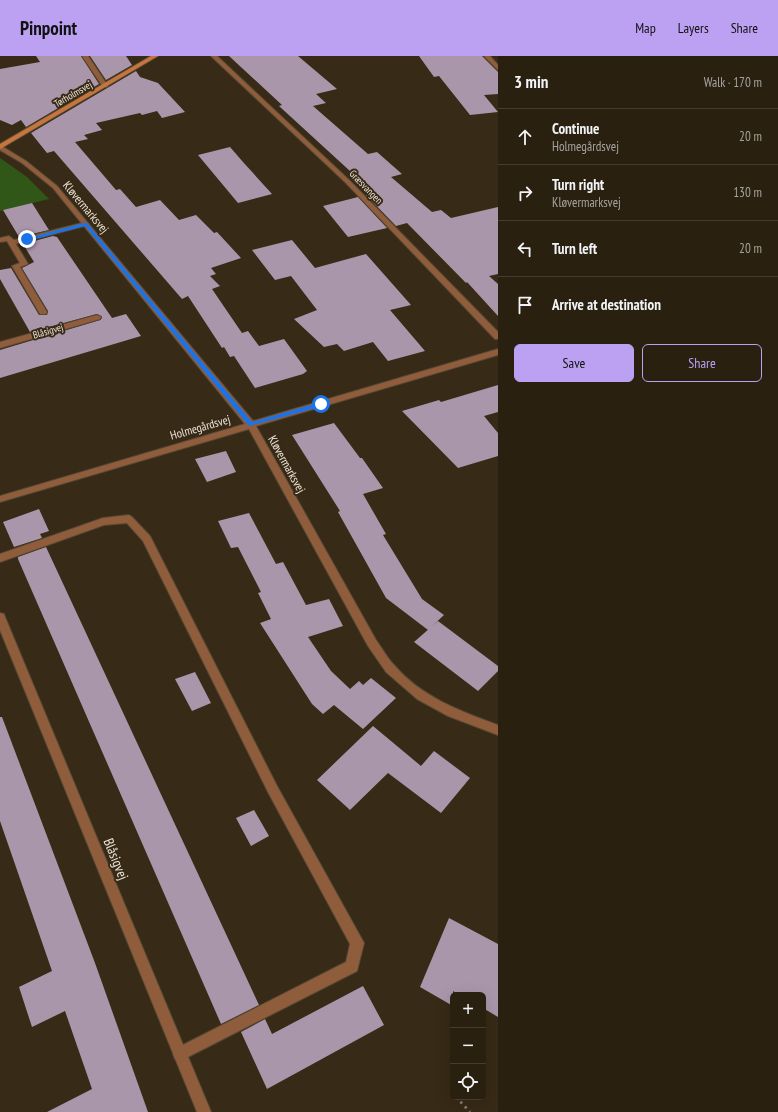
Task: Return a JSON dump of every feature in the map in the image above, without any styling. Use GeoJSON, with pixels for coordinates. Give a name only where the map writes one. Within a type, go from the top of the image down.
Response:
{"type":"FeatureCollection","features":[{"type":"Feature","properties":{"kind":"street"},"geometry":{"type":"LineString","coordinates":[[85,56],[105,86]]}},
{"type":"Feature","properties":{"kind":"street","name":"Tørholmsvej"},"geometry":{"type":"LineString","coordinates":[[0,147],[155,56]]}},
{"type":"Feature","properties":{"kind":"street","name":"Græsvangen"},"geometry":{"type":"LineString","coordinates":[[214,56],[347,181],[498,337]]}},
{"type":"Feature","properties":{"kind":"street"},"geometry":{"type":"LineString","coordinates":[[487,56],[498,68]]}},
{"type":"Feature","properties":{"kind":"street","name":"Kløvermarksvej"},"geometry":{"type":"LineString","coordinates":[[0,147],[41,174],[55,187],[251,425],[372,643],[390,669],[421,696],[452,713],[498,730]]}},
{"type":"Feature","properties":{"kind":"street"},"geometry":{"type":"LineString","coordinates":[[12,243],[86,224]]}},
{"type":"Feature","properties":{"kind":"street"},"geometry":{"type":"LineString","coordinates":[[0,240],[9,238],[12,243],[24,264],[16,266],[43,312]]}},
{"type":"Feature","properties":{"kind":"street","name":"Blåsigvej"},"geometry":{"type":"LineString","coordinates":[[0,345],[97,317]]}},
{"type":"Feature","properties":{"kind":"street","name":"Holmegårdsvej"},"geometry":{"type":"LineString","coordinates":[[0,498],[498,352]]}},
{"type":"Feature","properties":{"kind":"street"},"geometry":{"type":"LineString","coordinates":[[0,558],[103,522],[129,519],[147,539],[273,790],[357,943],[352,966],[180,1054]]}},
{"type":"Feature","properties":{"kind":"street","name":"Blåsigvej"},"geometry":{"type":"LineString","coordinates":[[0,618],[204,1112]]}},
{"type":"Feature","properties":{"kind":"path"},"geometry":{"type":"LineString","coordinates":[[459,1100],[470,1112]]}},
{"type":"Feature","properties":{"kind":"green space"},"geometry":{"type":"Polygon","coordinates":[[[0,158],[27,177],[49,199],[0,211],[0,158]]]}},
{"type":"Feature","properties":{"kind":"building"},"geometry":{"type":"Polygon","coordinates":[[[36,56],[81,56],[99,84],[26,127],[21,120],[12,125],[0,120],[0,69],[40,62],[36,56]]]}},
{"type":"Feature","properties":{"kind":"building"},"geometry":{"type":"Polygon","coordinates":[[[90,56],[126,56],[132,65],[106,80],[90,56]]]}},
{"type":"Feature","properties":{"kind":"building"},"geometry":{"type":"Polygon","coordinates":[[[229,56],[298,56],[337,89],[316,94],[326,103],[313,106],[368,154],[377,152],[402,174],[391,177],[432,212],[441,210],[451,218],[498,207],[498,274],[489,276],[498,284],[498,316],[467,282],[466,283],[407,223],[396,226],[366,195],[374,193],[279,106],[282,105],[229,56]]]}},
{"type":"Feature","properties":{"kind":"building"},"geometry":{"type":"Polygon","coordinates":[[[419,56],[482,56],[498,72],[498,94],[484,95],[498,112],[470,115],[439,76],[434,77],[419,56]]]}},
{"type":"Feature","properties":{"kind":"building"},"geometry":{"type":"Polygon","coordinates":[[[136,71],[140,77],[158,83],[185,112],[162,118],[157,111],[142,115],[140,113],[96,123],[102,130],[84,135],[88,139],[75,142],[116,190],[120,189],[136,207],[160,200],[179,220],[196,215],[214,233],[217,232],[241,258],[211,268],[216,274],[210,276],[220,286],[212,289],[242,333],[248,331],[259,346],[284,339],[307,371],[303,374],[255,388],[234,356],[230,357],[224,347],[222,348],[188,296],[182,299],[54,151],[47,153],[31,133],[136,71]]]}},
{"type":"Feature","properties":{"kind":"building"},"geometry":{"type":"Polygon","coordinates":[[[230,147],[272,194],[238,203],[198,155],[230,147]]]}},
{"type":"Feature","properties":{"kind":"building"},"geometry":{"type":"Polygon","coordinates":[[[358,197],[387,228],[348,237],[323,206],[358,197]]]}},
{"type":"Feature","properties":{"kind":"building"},"geometry":{"type":"Polygon","coordinates":[[[32,203],[49,230],[19,237],[3,210],[32,203]]]}},
{"type":"Feature","properties":{"kind":"building"},"geometry":{"type":"Polygon","coordinates":[[[53,236],[57,237],[112,318],[126,314],[141,336],[0,378],[0,350],[100,320],[102,318],[97,314],[30,332],[0,279],[0,270],[11,268],[39,315],[47,315],[48,311],[22,268],[34,262],[23,244],[53,236]]]}},
{"type":"Feature","properties":{"kind":"building"},"geometry":{"type":"Polygon","coordinates":[[[292,240],[315,268],[366,254],[411,305],[390,310],[425,351],[388,361],[373,342],[344,351],[337,344],[324,347],[294,319],[317,310],[291,276],[275,280],[252,250],[292,240]]]}},
{"type":"Feature","properties":{"kind":"building"},"geometry":{"type":"Polygon","coordinates":[[[498,385],[498,412],[484,416],[498,433],[498,456],[458,468],[402,411],[439,400],[441,402],[498,385]]]}},
{"type":"Feature","properties":{"kind":"building"},"geometry":{"type":"Polygon","coordinates":[[[334,423],[360,458],[362,458],[383,488],[363,494],[386,534],[383,535],[422,599],[444,615],[428,630],[386,598],[338,512],[340,511],[292,435],[334,423]]]}},
{"type":"Feature","properties":{"kind":"building"},"geometry":{"type":"Polygon","coordinates":[[[226,451],[236,472],[207,482],[195,459],[226,451]]]}},
{"type":"Feature","properties":{"kind":"building"},"geometry":{"type":"Polygon","coordinates":[[[39,509],[49,531],[40,534],[42,538],[14,547],[3,522],[39,509]]]}},
{"type":"Feature","properties":{"kind":"building"},"geometry":{"type":"Polygon","coordinates":[[[249,513],[276,564],[283,562],[306,605],[329,599],[343,626],[308,637],[331,671],[350,689],[359,681],[363,685],[371,678],[396,698],[363,729],[334,705],[323,714],[312,704],[260,623],[271,619],[258,593],[261,592],[238,547],[231,548],[218,521],[249,513]]]}},
{"type":"Feature","properties":{"kind":"building"},"geometry":{"type":"Polygon","coordinates":[[[46,547],[259,1005],[221,1024],[18,559],[18,557],[46,547]]]}},
{"type":"Feature","properties":{"kind":"building"},"geometry":{"type":"Polygon","coordinates":[[[438,621],[498,666],[498,671],[478,691],[414,642],[438,621]]]}},
{"type":"Feature","properties":{"kind":"building"},"geometry":{"type":"Polygon","coordinates":[[[195,672],[211,703],[192,711],[175,679],[195,672]]]}},
{"type":"Feature","properties":{"kind":"building"},"geometry":{"type":"Polygon","coordinates":[[[0,717],[2,717],[95,963],[148,1112],[47,1112],[92,1089],[65,1011],[32,1027],[19,987],[52,971],[0,821],[0,717]]]}},
{"type":"Feature","properties":{"kind":"building"},"geometry":{"type":"Polygon","coordinates":[[[373,726],[421,766],[434,751],[470,778],[441,813],[388,773],[350,810],[317,780],[373,726]]]}},
{"type":"Feature","properties":{"kind":"building"},"geometry":{"type":"Polygon","coordinates":[[[254,810],[269,836],[251,846],[236,818],[254,810]]]}},
{"type":"Feature","properties":{"kind":"building"},"geometry":{"type":"Polygon","coordinates":[[[449,918],[498,944],[498,1017],[486,1010],[486,992],[450,992],[450,1004],[420,987],[449,918]]]}},
{"type":"Feature","properties":{"kind":"building"},"geometry":{"type":"Polygon","coordinates":[[[363,986],[384,1025],[267,1089],[241,1032],[265,1019],[272,1034],[363,986]]]}},
{"type":"Feature","properties":{"kind":"route"},"geometry":{"type":"LineString","coordinates":[[27,239],[86,224],[251,425],[321,404]]}}]}
